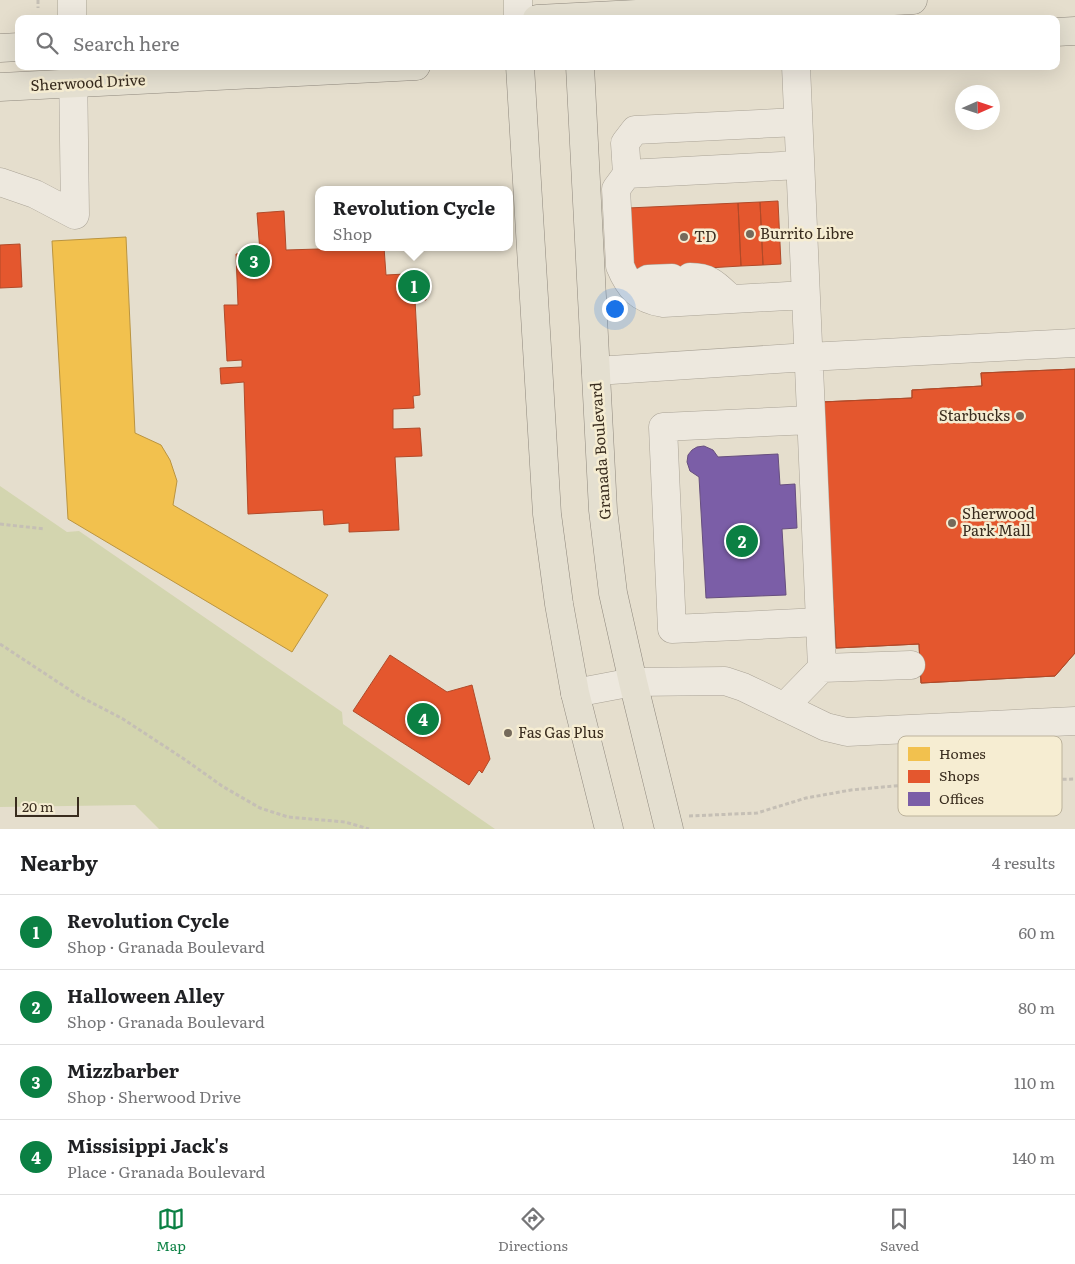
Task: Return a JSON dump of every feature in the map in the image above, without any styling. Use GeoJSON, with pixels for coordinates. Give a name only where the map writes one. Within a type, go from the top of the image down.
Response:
{"type":"FeatureCollection","features":[{"type":"Feature","properties":{"kind":"main road"},"geometry":{"type":"LineString","coordinates":[[562,13],[914,0]]}},
{"type":"Feature","properties":{"kind":"main road"},"geometry":{"type":"LineString","coordinates":[[1060,32],[1075,31]]}},
{"type":"Feature","properties":{"kind":"main road"},"geometry":{"type":"LineString","coordinates":[[0,48],[15,47]]}},
{"type":"Feature","properties":{"kind":"main road","name":"Sherwood Drive"},"geometry":{"type":"LineString","coordinates":[[0,87],[74,75],[264,70]]}},
{"type":"Feature","properties":{"kind":"main road"},"geometry":{"type":"LineString","coordinates":[[520,70],[547,514],[559,604],[575,693],[609,829]]}},
{"type":"Feature","properties":{"kind":"main road","name":"Granada Boulevard"},"geometry":{"type":"LineString","coordinates":[[580,70],[606,529],[614,593],[633,682],[676,823]]}},
{"type":"Feature","properties":{"kind":"street"},"geometry":{"type":"LineString","coordinates":[[72,0],[72,15]]}},
{"type":"Feature","properties":{"kind":"street"},"geometry":{"type":"LineString","coordinates":[[518,0],[518,15]]}},
{"type":"Feature","properties":{"kind":"street"},"geometry":{"type":"LineString","coordinates":[[796,70],[822,668]]}},
{"type":"Feature","properties":{"kind":"street"},"geometry":{"type":"LineString","coordinates":[[0,182],[35,194],[75,215],[74,75]]}},
{"type":"Feature","properties":{"kind":"street"},"geometry":{"type":"LineString","coordinates":[[798,122],[635,130],[625,143],[627,174],[616,189],[620,266],[625,278],[640,295],[651,301],[663,303],[805,295]]}},
{"type":"Feature","properties":{"kind":"street"},"geometry":{"type":"LineString","coordinates":[[627,174],[800,165]]}},
{"type":"Feature","properties":{"kind":"street"},"geometry":{"type":"LineString","coordinates":[[633,288],[648,279],[702,277],[712,281],[731,299]]}},
{"type":"Feature","properties":{"kind":"street"},"geometry":{"type":"LineString","coordinates":[[596,371],[808,357],[1075,343]]}},
{"type":"Feature","properties":{"kind":"street"},"geometry":{"type":"LineString","coordinates":[[811,420],[663,427],[672,629],[820,622]]}},
{"type":"Feature","properties":{"kind":"street"},"geometry":{"type":"LineString","coordinates":[[784,707],[822,668],[912,666]]}},
{"type":"Feature","properties":{"kind":"street"},"geometry":{"type":"LineString","coordinates":[[575,693],[633,682],[725,680],[743,686],[826,727],[847,732],[1070,716]]}},
{"type":"Feature","properties":{"kind":"path"},"geometry":{"type":"LineString","coordinates":[[38,0],[38,8]]}},
{"type":"Feature","properties":{"kind":"path"},"geometry":{"type":"LineString","coordinates":[[0,524],[45,530]]}},
{"type":"Feature","properties":{"kind":"path"},"geometry":{"type":"LineString","coordinates":[[0,644],[79,696],[123,720],[222,786],[260,808],[288,817],[345,822],[369,829]]}},
{"type":"Feature","properties":{"kind":"path"},"geometry":{"type":"LineString","coordinates":[[1062,779],[1075,779]]}},
{"type":"Feature","properties":{"kind":"path"},"geometry":{"type":"LineString","coordinates":[[676,823],[757,813],[806,798],[898,786]]}},
{"type":"Feature","properties":{"kind":"green space"},"geometry":{"type":"Polygon","coordinates":[[[0,486],[67,532],[79,531],[342,712],[343,724],[495,829],[159,829],[135,805],[0,807],[0,486]]]}},
{"type":"Feature","properties":{"kind":"building: Homes"},"geometry":{"type":"Polygon","coordinates":[[[126,237],[135,433],[161,445],[170,460],[177,481],[173,505],[328,595],[292,652],[68,519],[52,241],[126,237]]]}},
{"type":"Feature","properties":{"kind":"building: Shops"},"geometry":{"type":"Polygon","coordinates":[[[778,201],[781,264],[763,265],[760,202],[778,201]]]}},
{"type":"Feature","properties":{"kind":"building: Shops","name":"Burrito Libre"},"geometry":{"type":"Polygon","coordinates":[[[760,202],[763,265],[741,266],[738,203],[760,202]]]}},
{"type":"Feature","properties":{"kind":"building: Shops","name":"TD"},"geometry":{"type":"Polygon","coordinates":[[[738,203],[741,266],[690,269],[691,290],[672,291],[636,271],[631,265],[628,208],[738,203]]]}},
{"type":"Feature","properties":{"kind":"building: Shops"},"geometry":{"type":"Polygon","coordinates":[[[284,211],[286,250],[384,251],[386,275],[425,273],[426,300],[415,300],[420,395],[413,396],[414,408],[393,409],[393,429],[420,428],[422,456],[395,457],[399,530],[349,532],[349,523],[324,525],[323,510],[248,514],[244,382],[221,384],[220,368],[242,367],[242,360],[227,361],[224,305],[238,305],[236,254],[260,252],[257,213],[284,211]]]}},
{"type":"Feature","properties":{"kind":"building: Shops"},"geometry":{"type":"Polygon","coordinates":[[[20,244],[22,287],[0,288],[0,245],[20,244]]]}},
{"type":"Feature","properties":{"kind":"building: Shops","name":"Sherwood Park Mall"},"geometry":{"type":"Polygon","coordinates":[[[1075,369],[1075,653],[1055,676],[921,683],[919,644],[836,648],[821,402],[912,398],[912,390],[982,386],[981,373],[1075,369]]]}},
{"type":"Feature","properties":{"kind":"building: Shops","name":"Sherwood Park Mall"},"geometry":{"type":"Polygon","coordinates":[[[1075,369],[1075,653],[1055,676],[921,683],[919,644],[836,648],[821,402],[912,398],[912,390],[982,386],[981,373],[1075,369]]]}},
{"type":"Feature","properties":{"kind":"building: Shops"},"geometry":{"type":"Polygon","coordinates":[[[390,655],[447,692],[472,685],[490,759],[482,773],[479,770],[469,785],[353,711],[390,655]]]}},
{"type":"Feature","properties":{"kind":"building: Offices"},"geometry":{"type":"Polygon","coordinates":[[[704,446],[713,450],[718,457],[778,454],[780,485],[795,484],[797,528],[782,529],[786,595],[706,598],[699,477],[690,471],[687,462],[688,455],[692,450],[704,446]]]}},
{"type":"Feature","properties":{"kind":"place","name":"Burrito Libre"},"geometry":{"type":"Point","coordinates":[750,234]}},
{"type":"Feature","properties":{"kind":"place","name":"TD"},"geometry":{"type":"Point","coordinates":[684,237]}},
{"type":"Feature","properties":{"kind":"place","name":"Mizzbarber"},"geometry":{"type":"Point","coordinates":[254,261]}},
{"type":"Feature","properties":{"kind":"place","name":"Revolution Cycle"},"geometry":{"type":"Point","coordinates":[414,286]}},
{"type":"Feature","properties":{"kind":"place","name":"Starbucks"},"geometry":{"type":"Point","coordinates":[1020,416]}},
{"type":"Feature","properties":{"kind":"place","name":"Sherwood Park Mall"},"geometry":{"type":"Point","coordinates":[952,523]}},
{"type":"Feature","properties":{"kind":"place","name":"Halloween Alley"},"geometry":{"type":"Point","coordinates":[742,541]}},
{"type":"Feature","properties":{"kind":"place","name":"Missisippi Jack's"},"geometry":{"type":"Point","coordinates":[423,719]}},
{"type":"Feature","properties":{"kind":"place","name":"Fas Gas Plus"},"geometry":{"type":"Point","coordinates":[508,733]}}]}
